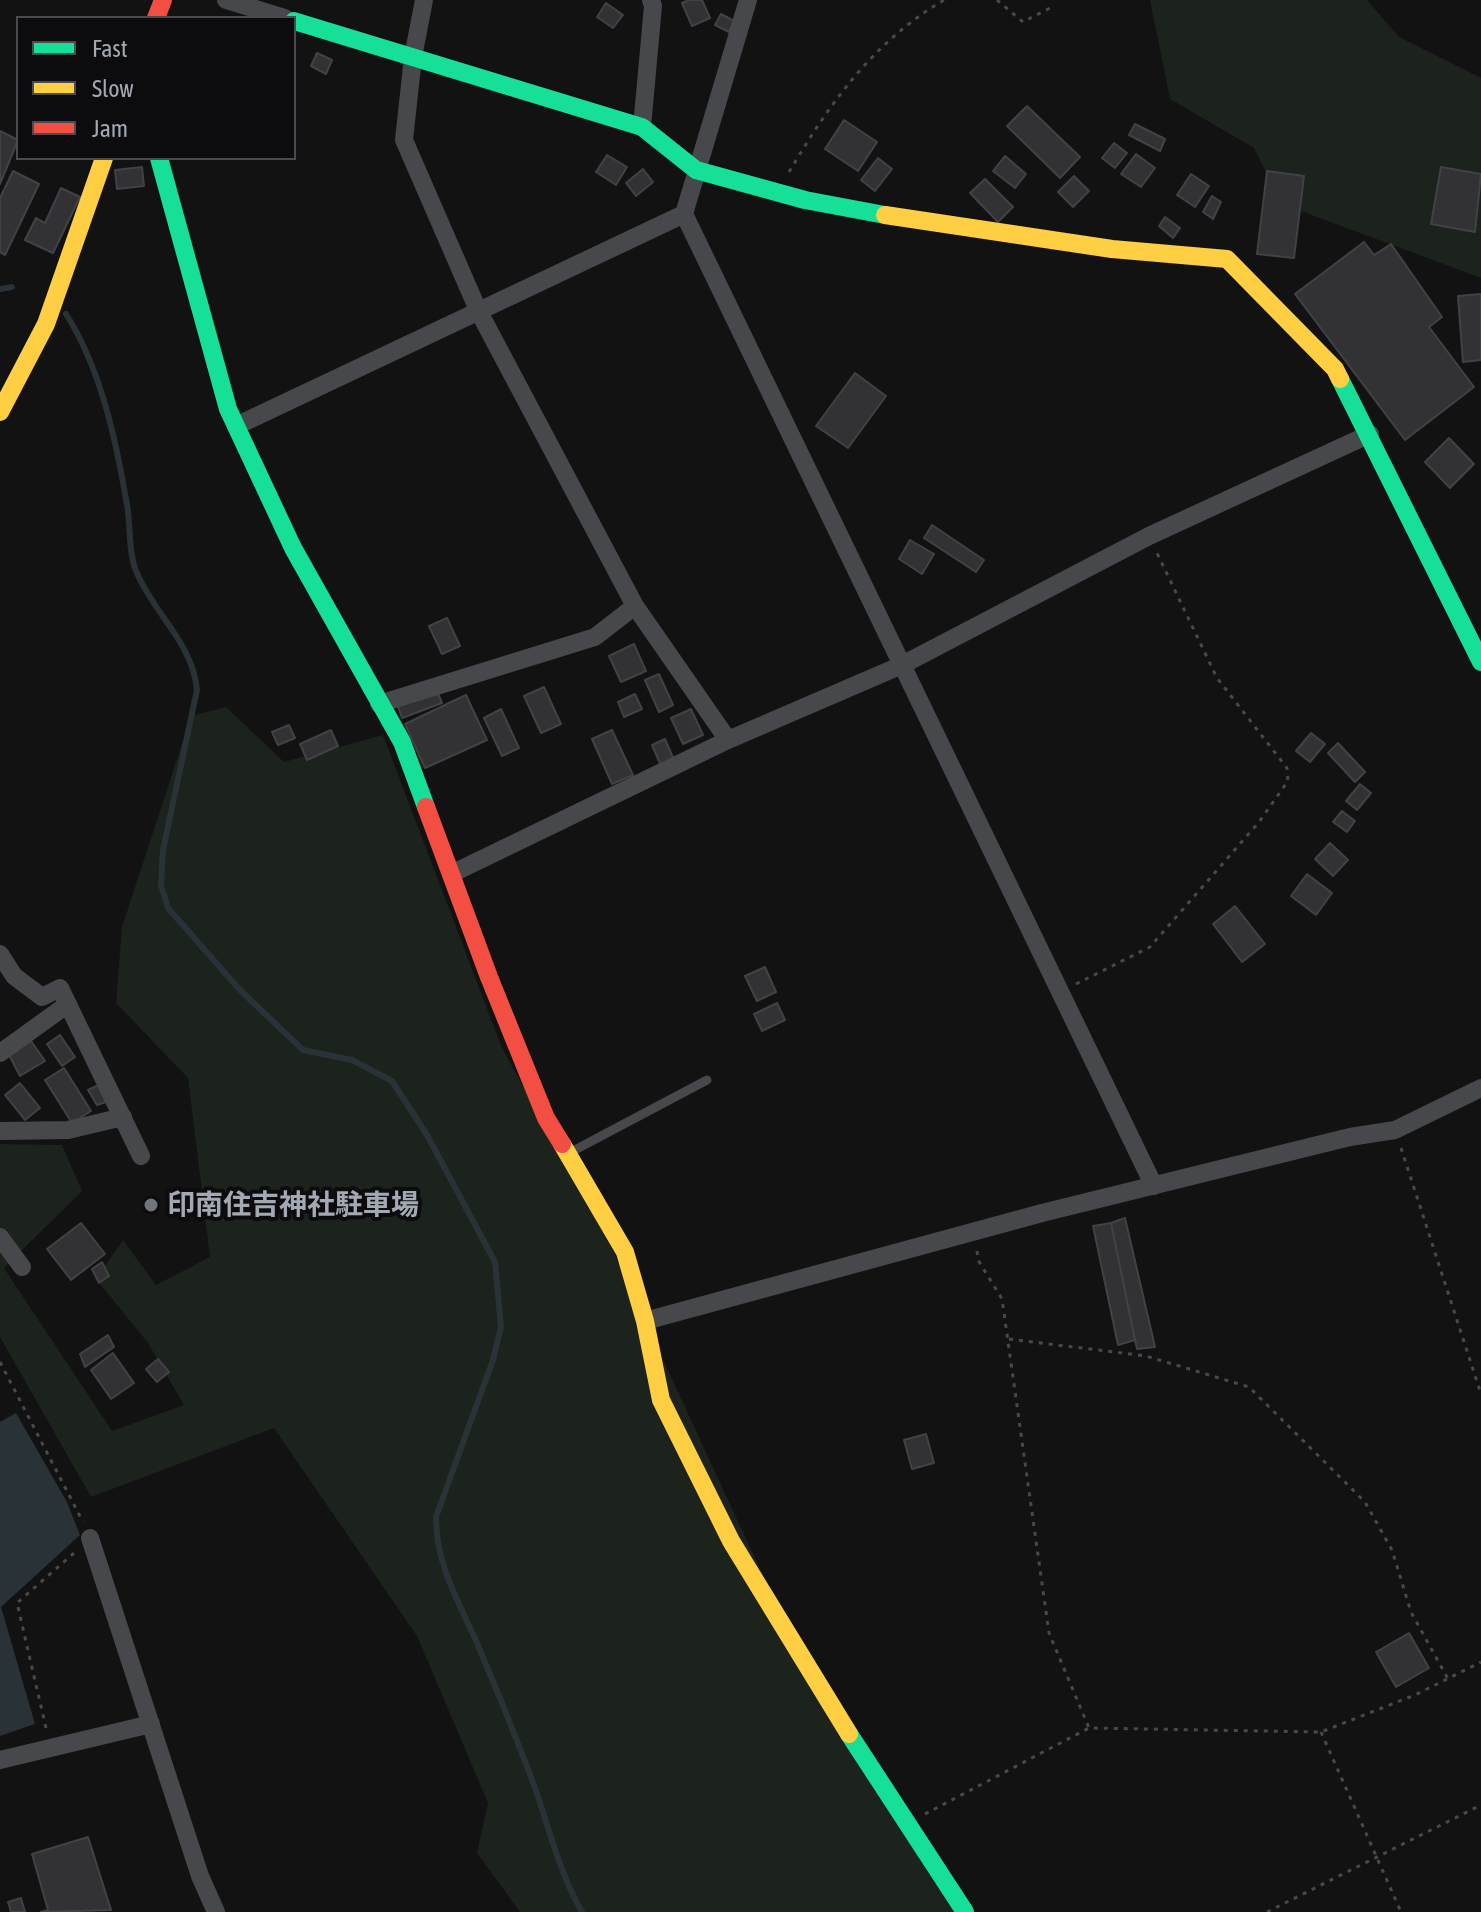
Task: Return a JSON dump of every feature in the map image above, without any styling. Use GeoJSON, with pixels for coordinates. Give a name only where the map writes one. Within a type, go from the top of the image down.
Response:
{"type":"FeatureCollection","features":[{"type":"Feature","properties":{"kind":"street"},"geometry":{"type":"LineString","coordinates":[[226,0],[278,16]]}},
{"type":"Feature","properties":{"kind":"street"},"geometry":{"type":"LineString","coordinates":[[424,0],[413,57],[404,140],[478,310],[635,606],[728,740]]}},
{"type":"Feature","properties":{"kind":"street"},"geometry":{"type":"LineString","coordinates":[[642,127],[653,6],[651,0]]}},
{"type":"Feature","properties":{"kind":"street"},"geometry":{"type":"LineString","coordinates":[[748,0],[684,214],[1154,1186]]}},
{"type":"Feature","properties":{"kind":"street"},"geometry":{"type":"LineString","coordinates":[[296,22],[642,127],[696,170],[776,192],[949,227],[1112,249],[1227,259],[1335,369],[1481,662]]}},
{"type":"Feature","properties":{"kind":"street"},"geometry":{"type":"LineString","coordinates":[[0,412],[16,389],[39,336],[103,160]]}},
{"type":"Feature","properties":{"kind":"street"},"geometry":{"type":"LineString","coordinates":[[160,160],[228,409],[293,548],[402,742],[546,1118],[625,1252],[645,1321],[661,1400],[731,1541],[895,1808],[965,1912]]}},
{"type":"Feature","properties":{"kind":"street"},"geometry":{"type":"LineString","coordinates":[[236,426],[684,214]]}},
{"type":"Feature","properties":{"kind":"street"},"geometry":{"type":"LineString","coordinates":[[451,874],[728,740],[902,665],[1149,536],[1370,434]]}},
{"type":"Feature","properties":{"kind":"street"},"geometry":{"type":"LineString","coordinates":[[379,704],[595,637],[635,606]]}},
{"type":"Feature","properties":{"kind":"street"},"geometry":{"type":"LineString","coordinates":[[0,954],[14,976],[42,997],[60,988],[141,1156]]}},
{"type":"Feature","properties":{"kind":"street"},"geometry":{"type":"LineString","coordinates":[[0,1053],[68,1004]]}},
{"type":"Feature","properties":{"kind":"street"},"geometry":{"type":"LineString","coordinates":[[645,1321],[975,1231],[1350,1137],[1395,1130],[1481,1088]]}},
{"type":"Feature","properties":{"kind":"street"},"geometry":{"type":"LineString","coordinates":[[0,1131],[68,1130],[123,1117]]}},
{"type":"Feature","properties":{"kind":"street"},"geometry":{"type":"LineString","coordinates":[[0,1237],[22,1267]]}},
{"type":"Feature","properties":{"kind":"street"},"geometry":{"type":"LineString","coordinates":[[90,1538],[200,1876],[216,1912]]}},
{"type":"Feature","properties":{"kind":"street"},"geometry":{"type":"LineString","coordinates":[[0,1760],[151,1724]]}},
{"type":"Feature","properties":{"kind":"lane"},"geometry":{"type":"LineString","coordinates":[[568,1154],[707,1080]]}},
{"type":"Feature","properties":{"kind":"path"},"geometry":{"type":"LineString","coordinates":[[776,192],[830,103],[853,75],[944,0]]}},
{"type":"Feature","properties":{"kind":"path"},"geometry":{"type":"LineString","coordinates":[[997,0],[1023,22],[1052,7]]}},
{"type":"Feature","properties":{"kind":"path"},"geometry":{"type":"LineString","coordinates":[[1062,992],[1150,947],[1259,822],[1288,781],[1287,768],[1217,678],[1149,536]]}},
{"type":"Feature","properties":{"kind":"path"},"geometry":{"type":"LineString","coordinates":[[1395,1130],[1481,1394]]}},
{"type":"Feature","properties":{"kind":"path"},"geometry":{"type":"LineString","coordinates":[[975,1231],[978,1260],[1002,1299],[1049,1633],[1089,1728]]}},
{"type":"Feature","properties":{"kind":"path"},"geometry":{"type":"LineString","coordinates":[[1009,1339],[1146,1356],[1249,1387],[1365,1502],[1392,1550],[1411,1612],[1448,1679]]}},
{"type":"Feature","properties":{"kind":"path"},"geometry":{"type":"LineString","coordinates":[[0,1362],[90,1538],[17,1603],[47,1731]]}},
{"type":"Feature","properties":{"kind":"path"},"geometry":{"type":"LineString","coordinates":[[920,1817],[1089,1728],[1321,1732],[1481,1662]]}},
{"type":"Feature","properties":{"kind":"path"},"geometry":{"type":"LineString","coordinates":[[1321,1732],[1401,1912]]}},
{"type":"Feature","properties":{"kind":"path"},"geometry":{"type":"LineString","coordinates":[[1267,1912],[1481,1805]]}},
{"type":"Feature","properties":{"kind":"shaded area"},"geometry":{"type":"Polygon","coordinates":[[[1150,0],[1367,0],[1399,37],[1481,78],[1481,278],[1282,204],[1254,148],[1170,99],[1150,0]]]}},
{"type":"Feature","properties":{"kind":"shaded area"},"geometry":{"type":"Polygon","coordinates":[[[226,707],[284,762],[383,735],[502,1048],[605,1234],[815,1688],[965,1912],[520,1912],[477,1853],[488,1803],[417,1636],[274,1428],[91,1497],[0,1337],[0,1144],[62,1145],[82,1191],[4,1268],[112,1431],[184,1405],[148,1343],[96,1279],[123,1240],[156,1285],[210,1257],[188,1078],[116,1003],[122,927],[191,716],[226,707]]]}},
{"type":"Feature","properties":{"kind":"shaded area"},"geometry":{"type":"Polygon","coordinates":[[[16,1413],[67,1502],[80,1535],[1,1607],[35,1724],[0,1736],[0,1422],[16,1413]]]}},
{"type":"Feature","properties":{"kind":"building"},"geometry":{"type":"Polygon","coordinates":[[[702,0],[710,18],[692,26],[682,3],[702,0]]]}},
{"type":"Feature","properties":{"kind":"building"},"geometry":{"type":"Polygon","coordinates":[[[606,3],[623,15],[613,28],[597,17],[606,3]]]}},
{"type":"Feature","properties":{"kind":"building"},"geometry":{"type":"Polygon","coordinates":[[[721,14],[734,21],[729,32],[715,25],[721,14]]]}},
{"type":"Feature","properties":{"kind":"building"},"geometry":{"type":"Polygon","coordinates":[[[317,53],[332,60],[326,74],[311,66],[317,53]]]}},
{"type":"Feature","properties":{"kind":"building"},"geometry":{"type":"Polygon","coordinates":[[[1027,106],[1080,157],[1060,178],[1007,126],[1027,106]]]}},
{"type":"Feature","properties":{"kind":"building"},"geometry":{"type":"Polygon","coordinates":[[[844,120],[877,142],[858,171],[825,149],[844,120]]]}},
{"type":"Feature","properties":{"kind":"building"},"geometry":{"type":"Polygon","coordinates":[[[1135,124],[1165,139],[1160,151],[1129,135],[1135,124]]]}},
{"type":"Feature","properties":{"kind":"building"},"geometry":{"type":"Polygon","coordinates":[[[0,131],[16,139],[16,145],[0,184],[0,131]]]}},
{"type":"Feature","properties":{"kind":"building"},"geometry":{"type":"Polygon","coordinates":[[[1114,143],[1127,153],[1115,168],[1102,158],[1114,143]]]}},
{"type":"Feature","properties":{"kind":"building"},"geometry":{"type":"Polygon","coordinates":[[[1136,154],[1155,168],[1141,187],[1121,174],[1136,154]]]}},
{"type":"Feature","properties":{"kind":"building"},"geometry":{"type":"Polygon","coordinates":[[[607,155],[627,167],[616,185],[596,172],[607,155]]]}},
{"type":"Feature","properties":{"kind":"building"},"geometry":{"type":"Polygon","coordinates":[[[1005,156],[1026,174],[1015,188],[993,171],[1005,156]]]}},
{"type":"Feature","properties":{"kind":"building"},"geometry":{"type":"Polygon","coordinates":[[[878,158],[892,169],[875,191],[861,180],[878,158]]]}},
{"type":"Feature","properties":{"kind":"building"},"geometry":{"type":"Polygon","coordinates":[[[142,167],[144,186],[117,189],[115,170],[142,167]]]}},
{"type":"Feature","properties":{"kind":"building"},"geometry":{"type":"Polygon","coordinates":[[[1441,167],[1481,174],[1475,232],[1431,224],[1441,167]]]}},
{"type":"Feature","properties":{"kind":"building"},"geometry":{"type":"Polygon","coordinates":[[[643,169],[653,182],[636,196],[626,183],[643,169]]]}},
{"type":"Feature","properties":{"kind":"building"},"geometry":{"type":"Polygon","coordinates":[[[13,171],[39,184],[5,255],[0,252],[0,198],[13,171]]]}},
{"type":"Feature","properties":{"kind":"building"},"geometry":{"type":"Polygon","coordinates":[[[1267,171],[1304,176],[1294,258],[1257,254],[1267,171]]]}},
{"type":"Feature","properties":{"kind":"building"},"geometry":{"type":"Polygon","coordinates":[[[1191,174],[1209,186],[1195,207],[1177,195],[1191,174]]]}},
{"type":"Feature","properties":{"kind":"building"},"geometry":{"type":"Polygon","coordinates":[[[1074,176],[1089,191],[1073,207],[1058,192],[1074,176]]]}},
{"type":"Feature","properties":{"kind":"building"},"geometry":{"type":"Polygon","coordinates":[[[985,179],[1013,207],[998,222],[970,193],[985,179]]]}},
{"type":"Feature","properties":{"kind":"building"},"geometry":{"type":"Polygon","coordinates":[[[61,188],[80,197],[53,253],[25,240],[36,218],[45,223],[61,188]]]}},
{"type":"Feature","properties":{"kind":"building"},"geometry":{"type":"Polygon","coordinates":[[[1212,196],[1221,202],[1213,219],[1203,212],[1212,196]]]}},
{"type":"Feature","properties":{"kind":"building"},"geometry":{"type":"Polygon","coordinates":[[[1165,217],[1180,228],[1173,238],[1159,226],[1165,217]]]}},
{"type":"Feature","properties":{"kind":"building"},"geometry":{"type":"Polygon","coordinates":[[[1364,242],[1374,255],[1391,244],[1442,317],[1429,327],[1474,387],[1405,440],[1295,294],[1364,242]]]}},
{"type":"Feature","properties":{"kind":"building"},"geometry":{"type":"Polygon","coordinates":[[[1481,294],[1481,360],[1463,362],[1458,296],[1481,294]]]}},
{"type":"Feature","properties":{"kind":"building"},"geometry":{"type":"Polygon","coordinates":[[[855,373],[886,396],[848,448],[816,426],[855,373]]]}},
{"type":"Feature","properties":{"kind":"building"},"geometry":{"type":"Polygon","coordinates":[[[1449,438],[1474,464],[1450,488],[1425,462],[1449,438]]]}},
{"type":"Feature","properties":{"kind":"building"},"geometry":{"type":"Polygon","coordinates":[[[932,525],[984,560],[976,572],[924,538],[932,525]]]}},
{"type":"Feature","properties":{"kind":"building"},"geometry":{"type":"Polygon","coordinates":[[[910,540],[934,554],[922,574],[899,559],[910,540]]]}},
{"type":"Feature","properties":{"kind":"building"},"geometry":{"type":"Polygon","coordinates":[[[447,618],[460,646],[442,654],[429,626],[447,618]]]}},
{"type":"Feature","properties":{"kind":"building"},"geometry":{"type":"Polygon","coordinates":[[[634,644],[646,671],[621,682],[609,656],[634,644]]]}},
{"type":"Feature","properties":{"kind":"building"},"geometry":{"type":"Polygon","coordinates":[[[659,674],[673,705],[659,712],[645,680],[659,674]]]}},
{"type":"Feature","properties":{"kind":"building"},"geometry":{"type":"Polygon","coordinates":[[[544,687],[561,724],[541,733],[524,696],[544,687]]]}},
{"type":"Feature","properties":{"kind":"building"},"geometry":{"type":"Polygon","coordinates":[[[436,689],[442,703],[402,718],[397,704],[436,689]]]}},
{"type":"Feature","properties":{"kind":"building"},"geometry":{"type":"Polygon","coordinates":[[[635,694],[642,709],[624,717],[618,702],[635,694]]]}},
{"type":"Feature","properties":{"kind":"building"},"geometry":{"type":"Polygon","coordinates":[[[466,695],[487,740],[425,768],[405,724],[466,695]]]}},
{"type":"Feature","properties":{"kind":"building"},"geometry":{"type":"Polygon","coordinates":[[[501,709],[519,748],[502,756],[484,718],[501,709]]]}},
{"type":"Feature","properties":{"kind":"building"},"geometry":{"type":"Polygon","coordinates":[[[691,709],[703,735],[683,744],[671,718],[691,709]]]}},
{"type":"Feature","properties":{"kind":"building"},"geometry":{"type":"Polygon","coordinates":[[[289,725],[295,738],[278,745],[272,732],[289,725]]]}},
{"type":"Feature","properties":{"kind":"building"},"geometry":{"type":"Polygon","coordinates":[[[331,730],[338,746],[307,760],[300,744],[331,730]]]}},
{"type":"Feature","properties":{"kind":"building"},"geometry":{"type":"Polygon","coordinates":[[[612,730],[633,775],[612,784],[592,739],[612,730]]]}},
{"type":"Feature","properties":{"kind":"building"},"geometry":{"type":"Polygon","coordinates":[[[1311,733],[1325,744],[1310,762],[1296,751],[1311,733]]]}},
{"type":"Feature","properties":{"kind":"building"},"geometry":{"type":"Polygon","coordinates":[[[665,739],[674,760],[661,766],[652,745],[665,739]]]}},
{"type":"Feature","properties":{"kind":"building"},"geometry":{"type":"Polygon","coordinates":[[[1338,743],[1365,772],[1355,782],[1328,753],[1338,743]]]}},
{"type":"Feature","properties":{"kind":"building"},"geometry":{"type":"Polygon","coordinates":[[[1360,784],[1371,793],[1357,810],[1346,801],[1360,784]]]}},
{"type":"Feature","properties":{"kind":"building"},"geometry":{"type":"Polygon","coordinates":[[[1342,811],[1355,821],[1347,832],[1333,822],[1342,811]]]}},
{"type":"Feature","properties":{"kind":"building"},"geometry":{"type":"Polygon","coordinates":[[[1330,843],[1348,860],[1333,876],[1315,859],[1330,843]]]}},
{"type":"Feature","properties":{"kind":"building"},"geometry":{"type":"Polygon","coordinates":[[[1307,874],[1332,893],[1316,915],[1291,896],[1307,874]]]}},
{"type":"Feature","properties":{"kind":"building"},"geometry":{"type":"Polygon","coordinates":[[[1235,906],[1265,944],[1242,962],[1213,924],[1235,906]]]}},
{"type":"Feature","properties":{"kind":"building"},"geometry":{"type":"Polygon","coordinates":[[[765,967],[776,992],[757,1001],[745,976],[765,967]]]}},
{"type":"Feature","properties":{"kind":"building"},"geometry":{"type":"Polygon","coordinates":[[[777,1003],[785,1020],[762,1031],[754,1014],[777,1003]]]}},
{"type":"Feature","properties":{"kind":"building"},"geometry":{"type":"Polygon","coordinates":[[[60,1035],[75,1057],[62,1066],[47,1044],[60,1035]]]}},
{"type":"Feature","properties":{"kind":"building"},"geometry":{"type":"Polygon","coordinates":[[[31,1041],[45,1061],[20,1076],[9,1055],[31,1041]]]}},
{"type":"Feature","properties":{"kind":"building"},"geometry":{"type":"Polygon","coordinates":[[[64,1068],[91,1111],[72,1123],[45,1080],[64,1068]]]}},
{"type":"Feature","properties":{"kind":"building"},"geometry":{"type":"Polygon","coordinates":[[[20,1083],[40,1108],[25,1120],[5,1095],[20,1083]]]}},
{"type":"Feature","properties":{"kind":"building"},"geometry":{"type":"Polygon","coordinates":[[[101,1084],[109,1101],[97,1105],[88,1090],[101,1084]]]}},
{"type":"Feature","properties":{"kind":"building"},"geometry":{"type":"Polygon","coordinates":[[[1125,1218],[1155,1347],[1137,1349],[1111,1223],[1125,1218]]]}},
{"type":"Feature","properties":{"kind":"building"},"geometry":{"type":"Polygon","coordinates":[[[81,1223],[105,1254],[71,1280],[47,1249],[81,1223]]]}},
{"type":"Feature","properties":{"kind":"building"},"geometry":{"type":"Polygon","coordinates":[[[1111,1223],[1135,1340],[1118,1345],[1093,1226],[1111,1223]]]}},
{"type":"Feature","properties":{"kind":"building"},"geometry":{"type":"Polygon","coordinates":[[[102,1262],[109,1276],[99,1283],[92,1269],[102,1262]]]}},
{"type":"Feature","properties":{"kind":"building"},"geometry":{"type":"Polygon","coordinates":[[[108,1335],[114,1347],[85,1367],[80,1354],[108,1335]]]}},
{"type":"Feature","properties":{"kind":"building"},"geometry":{"type":"Polygon","coordinates":[[[113,1353],[134,1383],[111,1399],[91,1370],[113,1353]]]}},
{"type":"Feature","properties":{"kind":"building"},"geometry":{"type":"Polygon","coordinates":[[[158,1359],[169,1372],[157,1382],[146,1369],[158,1359]]]}},
{"type":"Feature","properties":{"kind":"building"},"geometry":{"type":"Polygon","coordinates":[[[926,1434],[934,1463],[912,1469],[904,1440],[926,1434]]]}},
{"type":"Feature","properties":{"kind":"building"},"geometry":{"type":"Polygon","coordinates":[[[1409,1633],[1429,1668],[1396,1687],[1376,1652],[1409,1633]]]}},
{"type":"Feature","properties":{"kind":"building"},"geometry":{"type":"Polygon","coordinates":[[[88,1837],[111,1910],[41,1912],[48,1910],[32,1854],[88,1837]]]}},
{"type":"Feature","properties":{"kind":"building"},"geometry":{"type":"Polygon","coordinates":[[[21,1898],[25,1912],[11,1912],[8,1902],[21,1898]]]}},
{"type":"Feature","properties":{"kind":"waterway"},"geometry":{"type":"LineString","coordinates":[[0,289],[12,287]]}},
{"type":"Feature","properties":{"kind":"waterway"},"geometry":{"type":"LineString","coordinates":[[66,314],[89,358],[106,406],[123,480],[136,571],[188,657],[197,690],[163,850],[161,885],[168,908],[239,989],[303,1050],[352,1060],[392,1081],[427,1135],[495,1262],[501,1327],[493,1360],[436,1517],[437,1534],[449,1582],[510,1722],[565,1877],[582,1912]]}},
{"type":"Feature","properties":{"kind":"traffic: fast"},"geometry":{"type":"LineString","coordinates":[[296,22],[642,127],[696,170],[805,200],[885,215]]}},
{"type":"Feature","properties":{"kind":"traffic: fast"},"geometry":{"type":"LineString","coordinates":[[160,160],[228,409],[293,548],[402,742],[426,807]]}},
{"type":"Feature","properties":{"kind":"traffic: fast"},"geometry":{"type":"LineString","coordinates":[[1340,379],[1481,662]]}},
{"type":"Feature","properties":{"kind":"traffic: fast"},"geometry":{"type":"LineString","coordinates":[[849,1734],[965,1912]]}},
{"type":"Feature","properties":{"kind":"traffic: slow"},"geometry":{"type":"LineString","coordinates":[[0,412],[46,324],[103,160]]}},
{"type":"Feature","properties":{"kind":"traffic: slow"},"geometry":{"type":"LineString","coordinates":[[885,215],[1112,249],[1227,259],[1335,369],[1340,379]]}},
{"type":"Feature","properties":{"kind":"traffic: slow"},"geometry":{"type":"LineString","coordinates":[[562,1144],[625,1252],[645,1321],[661,1400],[731,1541],[849,1734]]}},
{"type":"Feature","properties":{"kind":"traffic: jam"},"geometry":{"type":"LineString","coordinates":[[157,16],[163,0]]}},
{"type":"Feature","properties":{"kind":"traffic: jam"},"geometry":{"type":"LineString","coordinates":[[426,807],[489,977],[546,1118],[562,1144]]}},
{"type":"Feature","properties":{"kind":"place","name":"印南住吉神社駐車場"},"geometry":{"type":"Point","coordinates":[151,1205]}}]}
